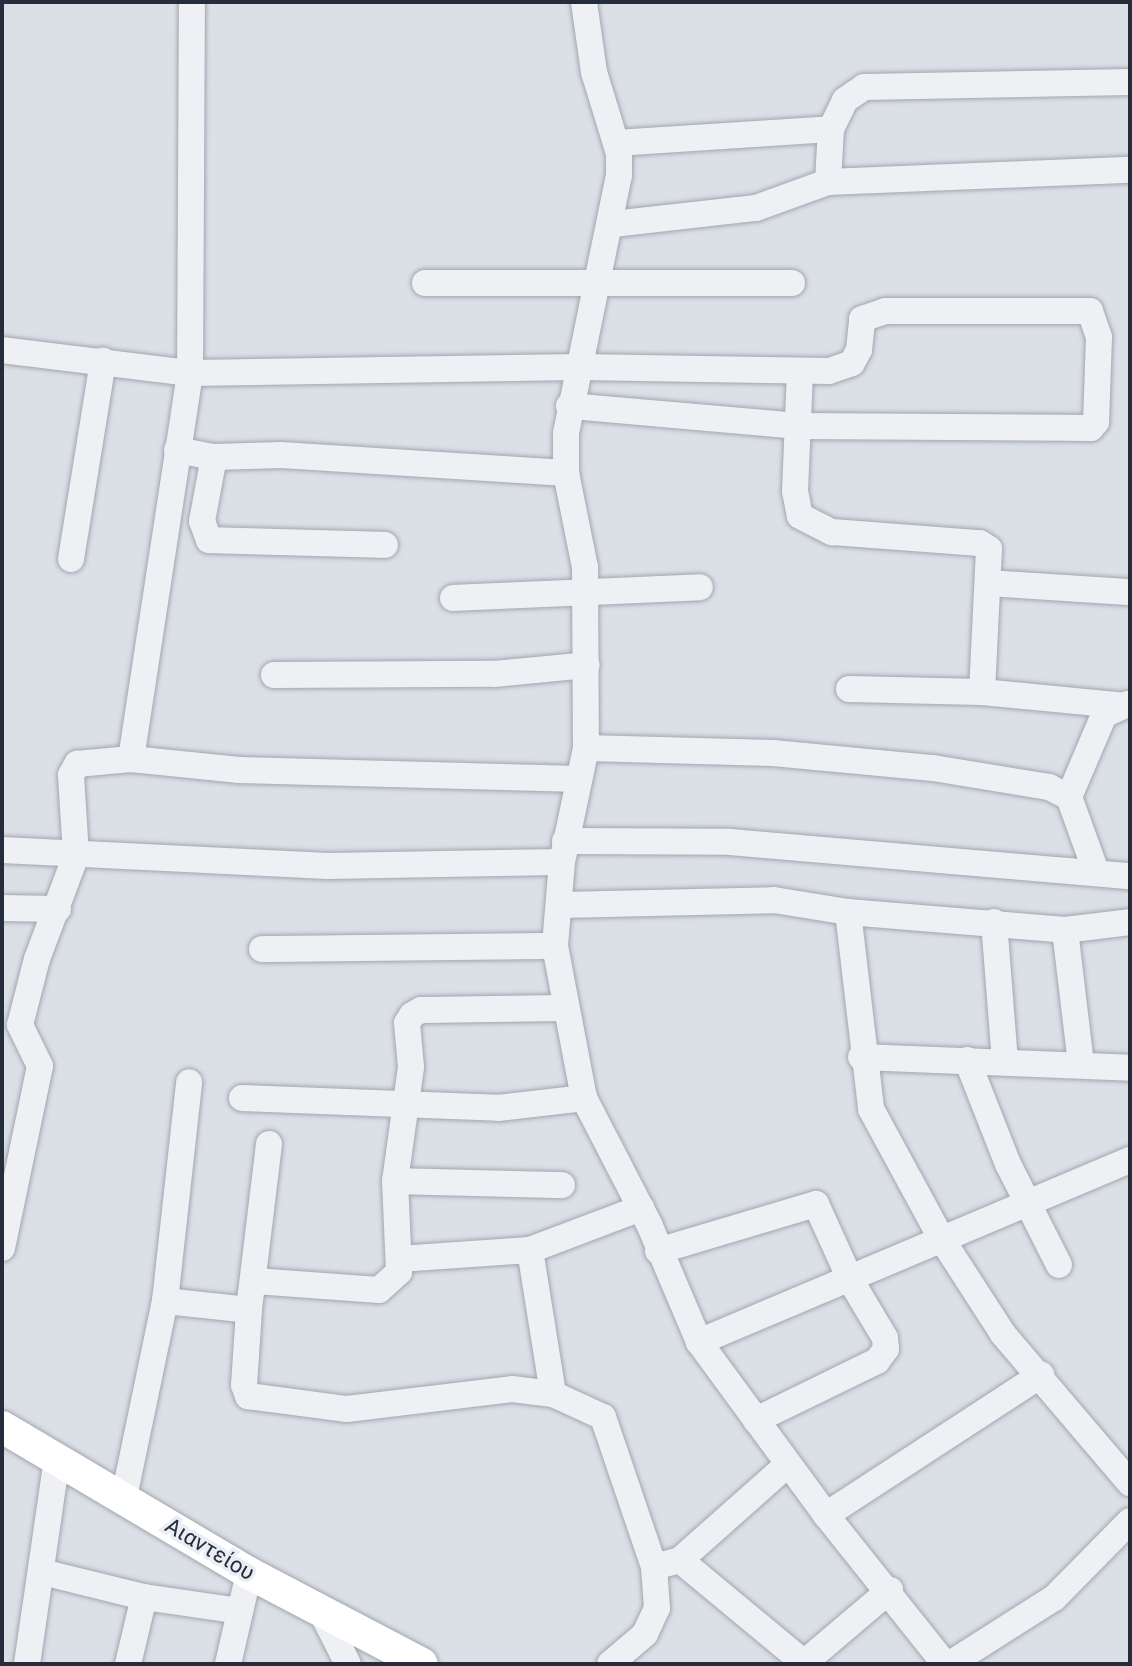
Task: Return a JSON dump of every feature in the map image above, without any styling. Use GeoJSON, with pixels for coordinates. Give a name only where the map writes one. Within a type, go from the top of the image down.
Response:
{"type":"FeatureCollection","features":[{"type":"Feature","properties":{"kind":"main road","name":"Αιαντείου"},"geometry":{"type":"LineString","coordinates":[[2,1427],[249,1573],[422,1664]]}},
{"type":"Feature","properties":{"kind":"street"},"geometry":{"type":"LineString","coordinates":[[131,759],[190,373],[192,2]]}},
{"type":"Feature","properties":{"kind":"street"},"geometry":{"type":"LineString","coordinates":[[584,2],[594,72],[616,143],[619,175],[613,224],[569,406],[566,473],[586,593],[586,748],[563,852],[561,905],[555,946],[584,1098],[641,1208],[699,1342],[826,1515],[948,1664],[1054,1598],[1130,1521]]}},
{"type":"Feature","properties":{"kind":"street"},"geometry":{"type":"LineString","coordinates":[[828,182],[831,129],[845,100],[864,87],[1130,82]]}},
{"type":"Feature","properties":{"kind":"street"},"geometry":{"type":"LineString","coordinates":[[616,143],[831,129]]}},
{"type":"Feature","properties":{"kind":"street"},"geometry":{"type":"LineString","coordinates":[[613,224],[756,208],[828,182],[1130,170]]}},
{"type":"Feature","properties":{"kind":"street"},"geometry":{"type":"LineString","coordinates":[[425,283],[597,287],[792,283]]}},
{"type":"Feature","properties":{"kind":"street"},"geometry":{"type":"LineString","coordinates":[[2,350],[190,373],[578,367],[800,372],[852,363],[862,319],[885,311],[1090,311],[1099,337],[1096,422],[1091,428],[799,426],[569,406]]}},
{"type":"Feature","properties":{"kind":"street"},"geometry":{"type":"LineString","coordinates":[[71,559],[103,361]]}},
{"type":"Feature","properties":{"kind":"street"},"geometry":{"type":"LineString","coordinates":[[800,372],[795,505],[805,520],[832,532],[980,543],[989,549],[982,692]]}},
{"type":"Feature","properties":{"kind":"street"},"geometry":{"type":"LineString","coordinates":[[177,450],[214,457],[281,455],[566,473]]}},
{"type":"Feature","properties":{"kind":"street"},"geometry":{"type":"LineString","coordinates":[[214,457],[202,521],[209,540],[385,545]]}},
{"type":"Feature","properties":{"kind":"street"},"geometry":{"type":"LineString","coordinates":[[989,583],[1130,592]]}},
{"type":"Feature","properties":{"kind":"street"},"geometry":{"type":"LineString","coordinates":[[453,598],[700,587]]}},
{"type":"Feature","properties":{"kind":"street"},"geometry":{"type":"LineString","coordinates":[[274,675],[494,674],[587,665]]}},
{"type":"Feature","properties":{"kind":"street"},"geometry":{"type":"LineString","coordinates":[[849,689],[982,692],[1124,704]]}},
{"type":"Feature","properties":{"kind":"street"},"geometry":{"type":"LineString","coordinates":[[1095,869],[1069,797],[1104,715],[1124,704]]}},
{"type":"Feature","properties":{"kind":"street"},"geometry":{"type":"LineString","coordinates":[[586,748],[773,753],[933,768],[1049,787],[1069,797]]}},
{"type":"Feature","properties":{"kind":"street"},"geometry":{"type":"LineString","coordinates":[[2,1248],[40,1066],[35,1047],[11,1024],[58,909],[76,855],[72,768],[131,759],[239,770],[579,779]]}},
{"type":"Feature","properties":{"kind":"street"},"geometry":{"type":"LineString","coordinates":[[2,850],[343,866],[730,842],[1095,869],[1130,876]]}},
{"type":"Feature","properties":{"kind":"street"},"geometry":{"type":"LineString","coordinates":[[561,905],[774,900],[848,912],[1065,930],[1130,922]]}},
{"type":"Feature","properties":{"kind":"street"},"geometry":{"type":"LineString","coordinates":[[2,908],[58,909]]}},
{"type":"Feature","properties":{"kind":"street"},"geometry":{"type":"LineString","coordinates":[[848,912],[861,1057],[871,1109],[941,1238],[1003,1334],[1130,1483]]}},
{"type":"Feature","properties":{"kind":"street"},"geometry":{"type":"LineString","coordinates":[[994,922],[1005,1061]]}},
{"type":"Feature","properties":{"kind":"street"},"geometry":{"type":"LineString","coordinates":[[1065,930],[1081,1065]]}},
{"type":"Feature","properties":{"kind":"street"},"geometry":{"type":"LineString","coordinates":[[262,949],[555,946]]}},
{"type":"Feature","properties":{"kind":"street"},"geometry":{"type":"LineString","coordinates":[[255,1281],[379,1290],[399,1272],[395,1181],[411,1067],[407,1023],[412,1015],[421,1010],[565,1008]]}},
{"type":"Feature","properties":{"kind":"street"},"geometry":{"type":"LineString","coordinates":[[861,1057],[1130,1068]]}},
{"type":"Feature","properties":{"kind":"street"},"geometry":{"type":"LineString","coordinates":[[967,1060],[1025,1203],[1059,1265]]}},
{"type":"Feature","properties":{"kind":"street"},"geometry":{"type":"LineString","coordinates":[[124,1497],[165,1301],[189,1082]]}},
{"type":"Feature","properties":{"kind":"street"},"geometry":{"type":"LineString","coordinates":[[242,1098],[405,1107],[537,1106],[584,1098]]}},
{"type":"Feature","properties":{"kind":"street"},"geometry":{"type":"LineString","coordinates":[[269,1144],[255,1281],[249,1310],[244,1385],[255,1400],[347,1409],[512,1389],[553,1394],[603,1417],[654,1567],[657,1608],[645,1634],[619,1662]]}},
{"type":"Feature","properties":{"kind":"street"},"geometry":{"type":"LineString","coordinates":[[699,1342],[851,1281],[941,1238],[1130,1160]]}},
{"type":"Feature","properties":{"kind":"street"},"geometry":{"type":"LineString","coordinates":[[395,1181],[562,1185]]}},
{"type":"Feature","properties":{"kind":"street"},"geometry":{"type":"LineString","coordinates":[[658,1251],[816,1204],[851,1281],[885,1338],[886,1349],[877,1361],[756,1420]]}},
{"type":"Feature","properties":{"kind":"street"},"geometry":{"type":"LineString","coordinates":[[399,1259],[530,1250],[641,1208]]}},
{"type":"Feature","properties":{"kind":"street"},"geometry":{"type":"LineString","coordinates":[[530,1250],[553,1394]]}},
{"type":"Feature","properties":{"kind":"street"},"geometry":{"type":"LineString","coordinates":[[165,1301],[249,1310]]}},
{"type":"Feature","properties":{"kind":"street"},"geometry":{"type":"LineString","coordinates":[[826,1515],[1041,1375]]}},
{"type":"Feature","properties":{"kind":"street"},"geometry":{"type":"LineString","coordinates":[[27,1664],[57,1459]]}},
{"type":"Feature","properties":{"kind":"street"},"geometry":{"type":"LineString","coordinates":[[654,1567],[680,1560],[788,1464]]}},
{"type":"Feature","properties":{"kind":"street"},"geometry":{"type":"LineString","coordinates":[[680,1560],[804,1663],[890,1590]]}},
{"type":"Feature","properties":{"kind":"street"},"geometry":{"type":"LineString","coordinates":[[42,1572],[144,1597],[240,1611]]}},
{"type":"Feature","properties":{"kind":"street"},"geometry":{"type":"LineString","coordinates":[[228,1664],[249,1573]]}},
{"type":"Feature","properties":{"kind":"street"},"geometry":{"type":"LineString","coordinates":[[128,1664],[144,1597]]}},
{"type":"Feature","properties":{"kind":"street"},"geometry":{"type":"LineString","coordinates":[[321,1611],[348,1664]]}}]}
